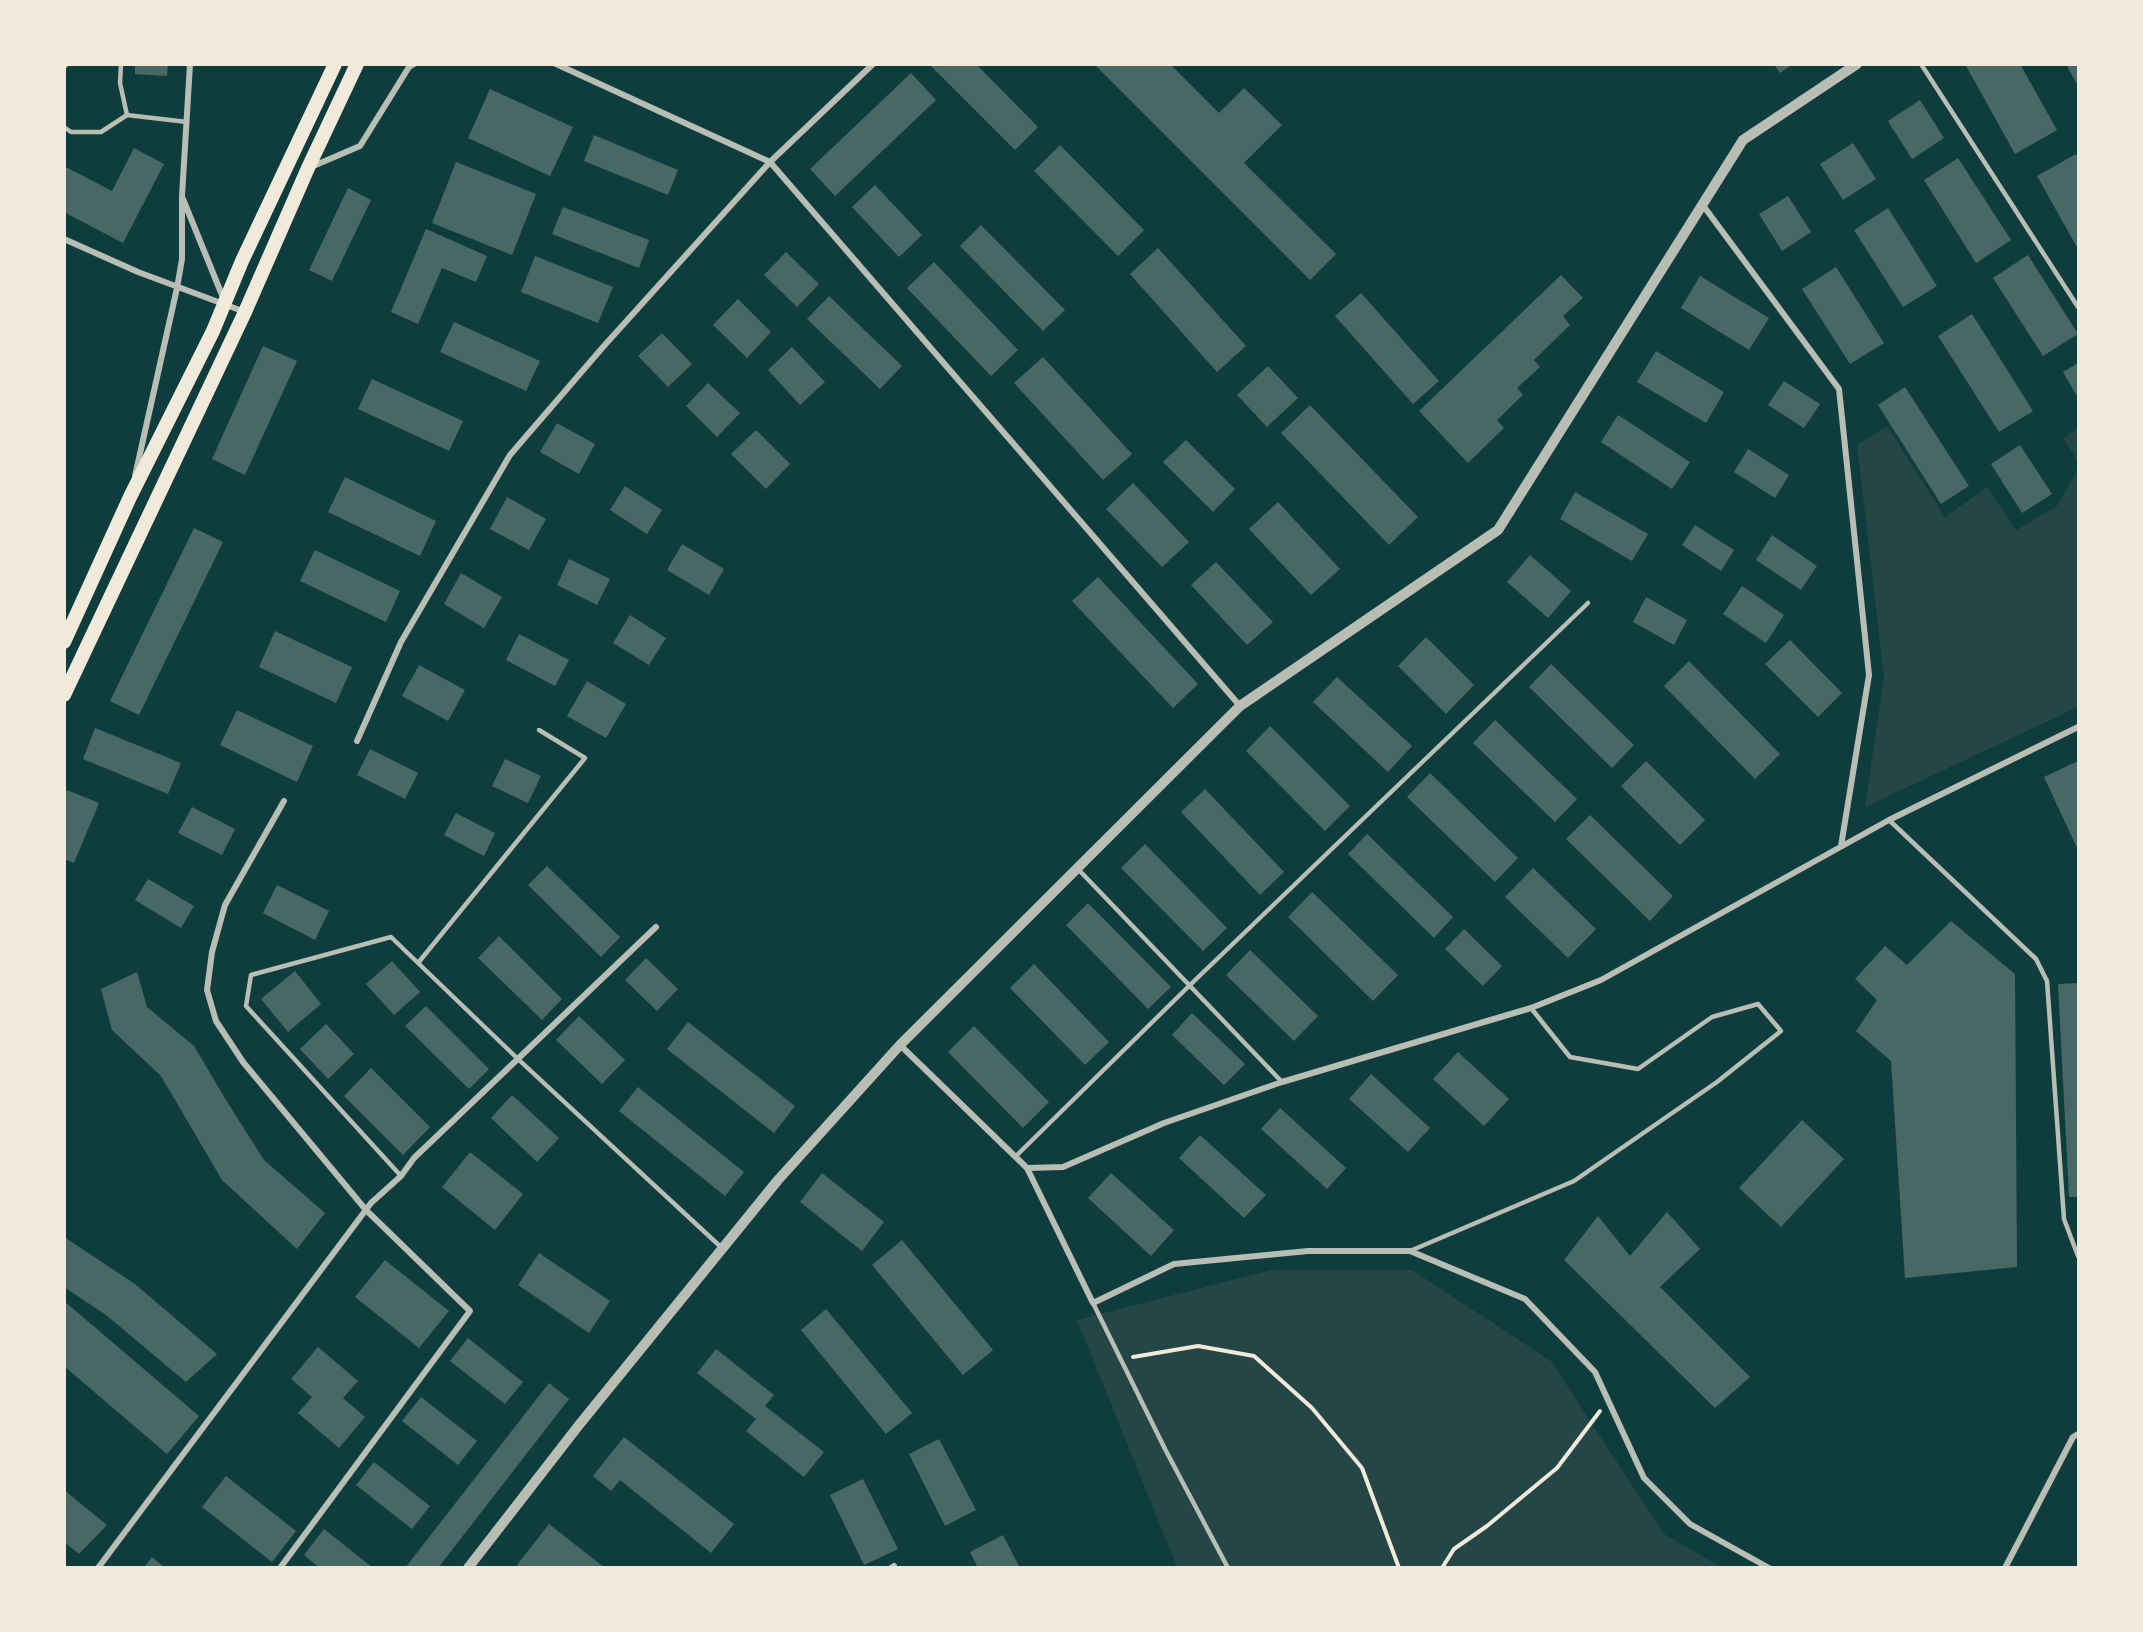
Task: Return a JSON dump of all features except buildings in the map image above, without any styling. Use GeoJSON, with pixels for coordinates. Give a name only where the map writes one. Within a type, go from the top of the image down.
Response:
{"type":"FeatureCollection","features":[{"type":"Feature","properties":{"kind":"main road"},"geometry":{"type":"LineString","coordinates":[[64,642],[130,498],[225,304],[242,261],[335,64]]}},
{"type":"Feature","properties":{"kind":"main road"},"geometry":{"type":"LineString","coordinates":[[64,695],[245,312],[308,168],[357,64]]}},
{"type":"Feature","properties":{"kind":"street"},"geometry":{"type":"LineString","coordinates":[[130,498],[182,260],[182,196],[190,64]]}},
{"type":"Feature","properties":{"kind":"street"},"geometry":{"type":"LineString","coordinates":[[308,168],[360,146],[414,64]]}},
{"type":"Feature","properties":{"kind":"street"},"geometry":{"type":"LineString","coordinates":[[556,64],[770,162],[1240,706]]}},
{"type":"Feature","properties":{"kind":"street"},"geometry":{"type":"LineString","coordinates":[[357,741],[401,642],[510,454],[770,162],[873,64]]}},
{"type":"Feature","properties":{"kind":"street"},"geometry":{"type":"LineString","coordinates":[[468,1568],[579,1425],[778,1180],[900,1045],[1240,706],[1498,530],[1743,140],[1857,64]]}},
{"type":"Feature","properties":{"kind":"street"},"geometry":{"type":"LineString","coordinates":[[182,196],[225,304]]}},
{"type":"Feature","properties":{"kind":"street"},"geometry":{"type":"LineString","coordinates":[[1702,204],[1839,389],[1869,675],[1841,846]]}},
{"type":"Feature","properties":{"kind":"street"},"geometry":{"type":"LineString","coordinates":[[64,239],[177,288],[245,312]]}},
{"type":"Feature","properties":{"kind":"street"},"geometry":{"type":"LineString","coordinates":[[1027,1168],[1063,1167],[1164,1123],[1282,1082],[1531,1008],[1601,980],[1889,820],[2079,727]]}},
{"type":"Feature","properties":{"kind":"street"},"geometry":{"type":"LineString","coordinates":[[280,1568],[470,1311],[366,1210],[243,1062],[216,1021],[207,990],[212,952],[225,905],[284,801]]}},
{"type":"Feature","properties":{"kind":"street"},"geometry":{"type":"LineString","coordinates":[[98,1568],[366,1210],[401,1176],[414,1158],[656,927]]}},
{"type":"Feature","properties":{"kind":"street"},"geometry":{"type":"LineString","coordinates":[[900,1045],[1027,1168],[1093,1303],[1174,1264],[1308,1251],[1410,1251],[1525,1299],[1595,1372],[1644,1478],[1690,1524],[1769,1568]]}},
{"type":"Feature","properties":{"kind":"street"},"geometry":{"type":"LineString","coordinates":[[2006,1568],[2073,1437],[2079,1434]]}},
{"type":"Feature","properties":{"kind":"lane"},"geometry":{"type":"LineString","coordinates":[[121,64],[120,83],[127,115]]}},
{"type":"Feature","properties":{"kind":"lane"},"geometry":{"type":"LineString","coordinates":[[1921,64],[2079,307]]}},
{"type":"Feature","properties":{"kind":"lane"},"geometry":{"type":"LineString","coordinates":[[64,127],[71,132],[101,132],[127,115],[187,122]]}},
{"type":"Feature","properties":{"kind":"lane"},"geometry":{"type":"LineString","coordinates":[[1015,1157],[1190,985],[1588,603]]}},
{"type":"Feature","properties":{"kind":"lane"},"geometry":{"type":"LineString","coordinates":[[418,963],[585,758],[539,730]]}},
{"type":"Feature","properties":{"kind":"lane"},"geometry":{"type":"LineString","coordinates":[[1889,820],[2036,959],[2047,981],[2064,1219],[2079,1256]]}},
{"type":"Feature","properties":{"kind":"lane"},"geometry":{"type":"LineString","coordinates":[[1077,868],[1282,1082]]}},
{"type":"Feature","properties":{"kind":"lane"},"geometry":{"type":"LineString","coordinates":[[401,1176],[246,1006],[251,975],[391,937],[519,1060],[723,1249]]}},
{"type":"Feature","properties":{"kind":"lane"},"geometry":{"type":"LineString","coordinates":[[1410,1251],[1574,1181],[1717,1082],[1781,1031],[1758,1004],[1712,1017],[1638,1068],[1570,1057],[1531,1008]]}},
{"type":"Feature","properties":{"kind":"lane"},"geometry":{"type":"LineString","coordinates":[[1093,1303],[1165,1449],[1228,1568]]}},
{"type":"Feature","properties":{"kind":"path"},"geometry":{"type":"LineString","coordinates":[[1121,1360],[1198,1346],[1254,1356],[1312,1408],[1362,1468],[1399,1568]]}},
{"type":"Feature","properties":{"kind":"path"},"geometry":{"type":"LineString","coordinates":[[1442,1568],[1454,1549],[1488,1526],[1557,1468],[1608,1401]]}},
{"type":"Feature","properties":{"kind":"shaded area"},"geometry":{"type":"Polygon","coordinates":[[[1887,426],[1945,517],[1987,487],[2016,530],[2056,507],[2078,469],[2078,707],[1865,807],[1884,677],[1857,445],[1887,426]]]}},
{"type":"Feature","properties":{"kind":"shaded area"},"geometry":{"type":"Polygon","coordinates":[[[2078,429],[2078,462],[2063,438],[2078,429]]]}},
{"type":"Feature","properties":{"kind":"shaded area"},"geometry":{"type":"Polygon","coordinates":[[[1271,1270],[1412,1270],[1551,1361],[1664,1534],[1721,1567],[1177,1567],[1077,1320],[1271,1270]]]}}]}
